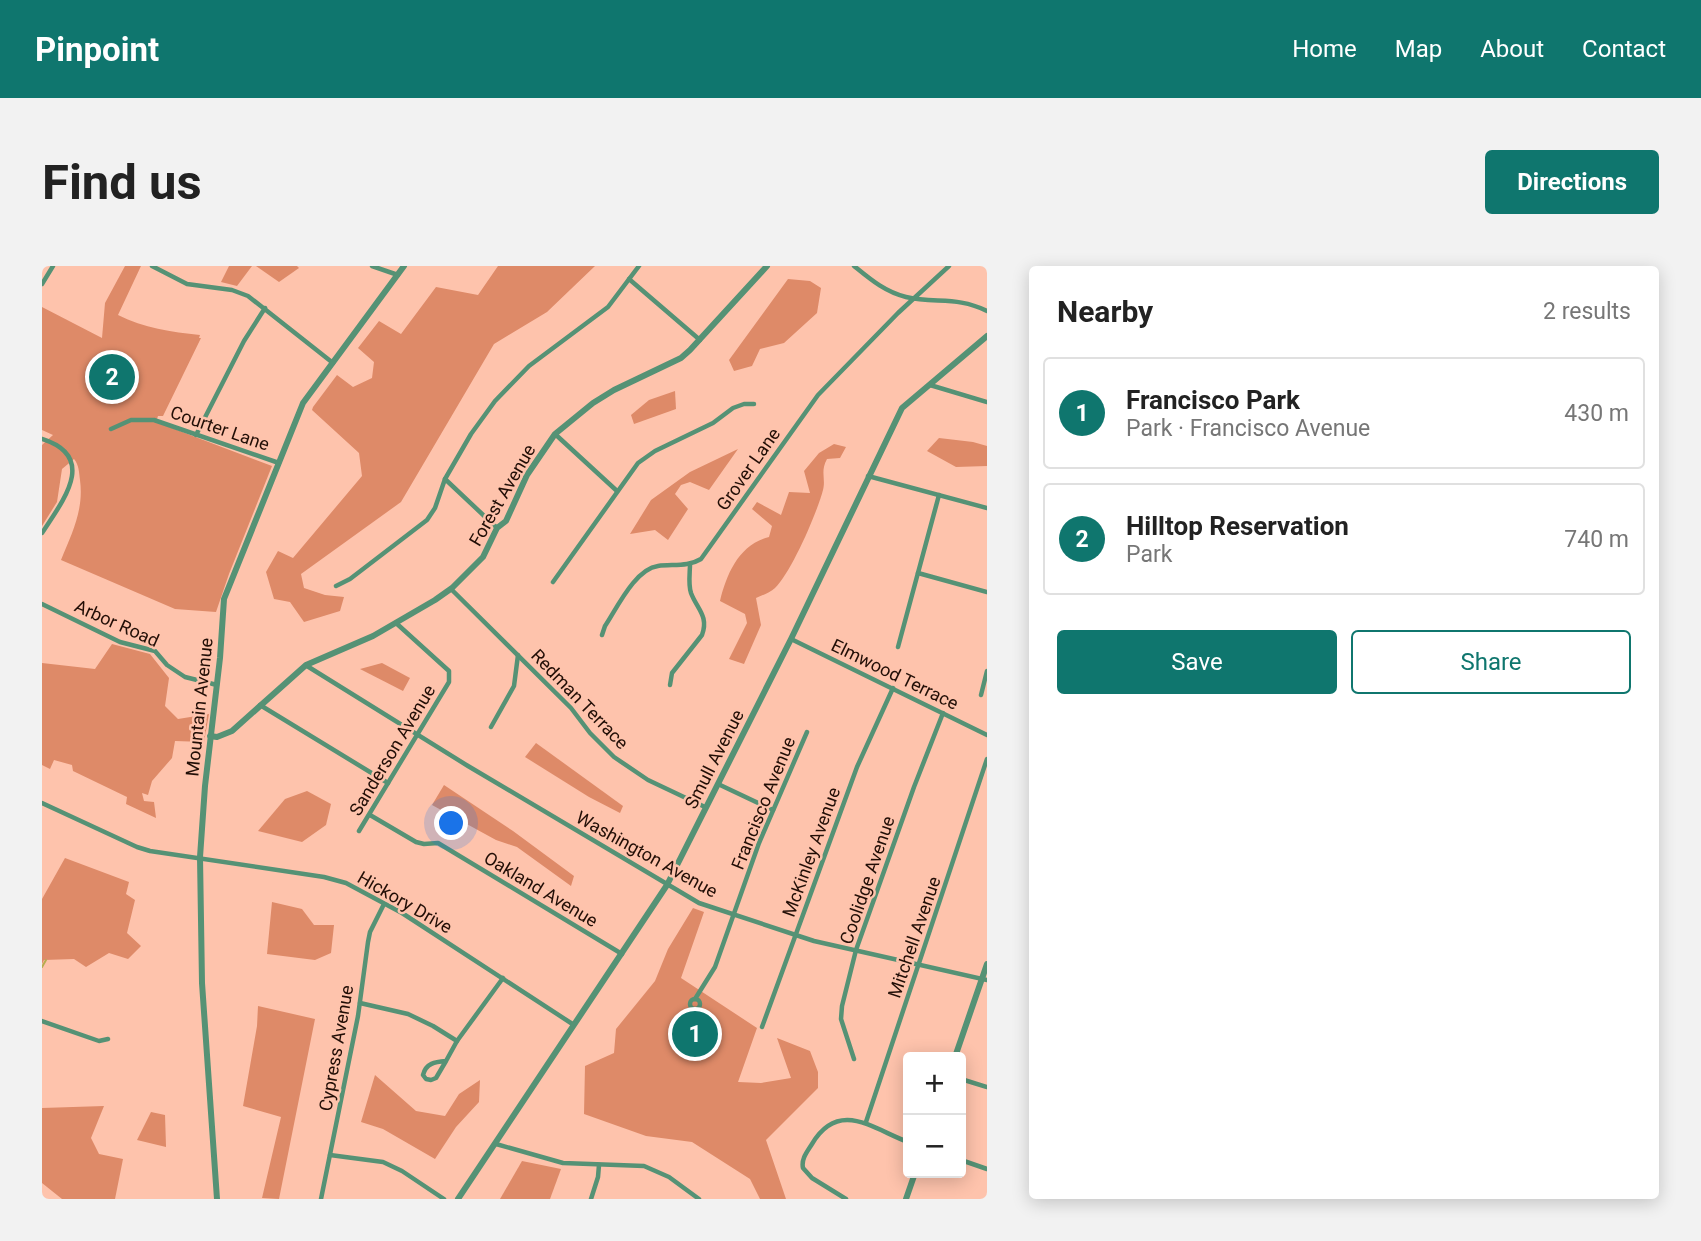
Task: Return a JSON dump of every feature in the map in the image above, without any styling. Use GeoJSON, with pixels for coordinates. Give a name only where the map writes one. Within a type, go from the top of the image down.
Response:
{"type":"FeatureCollection","features":[{"type":"Feature","properties":{"kind":"street"},"geometry":{"type":"LineString","coordinates":[[42,284],[53,266]]}},
{"type":"Feature","properties":{"kind":"street"},"geometry":{"type":"LineString","coordinates":[[152,266],[187,284],[239,292],[265,308],[333,363]]}},
{"type":"Feature","properties":{"kind":"street"},"geometry":{"type":"LineString","coordinates":[[168,275],[173,266]]}},
{"type":"Feature","properties":{"kind":"street"},"geometry":{"type":"LineString","coordinates":[[372,266],[399,275]]}},
{"type":"Feature","properties":{"kind":"street","name":"Mountain Avenue"},"geometry":{"type":"LineString","coordinates":[[217,1199],[202,983],[200,857],[221,618],[227,591],[303,403],[404,266]]}},
{"type":"Feature","properties":{"kind":"street"},"geometry":{"type":"LineString","coordinates":[[336,586],[350,579],[427,520],[435,508],[445,479],[471,433],[512,382],[529,366],[608,307],[639,266]]}},
{"type":"Feature","properties":{"kind":"street","name":"Forest Avenue"},"geometry":{"type":"LineString","coordinates":[[210,736],[217,737],[232,731],[306,665],[373,636],[451,589],[482,557],[497,528],[506,521],[527,475],[555,434],[593,403],[640,376],[681,358],[767,266]]}},
{"type":"Feature","properties":{"kind":"street"},"geometry":{"type":"LineString","coordinates":[[854,266],[883,288],[914,299],[957,300],[987,311]]}},
{"type":"Feature","properties":{"kind":"street","name":"Grover Lane"},"geometry":{"type":"LineString","coordinates":[[690,564],[701,559],[706,553],[818,395],[949,266]]}},
{"type":"Feature","properties":{"kind":"street"},"geometry":{"type":"LineString","coordinates":[[629,279],[700,340]]}},
{"type":"Feature","properties":{"kind":"street"},"geometry":{"type":"LineString","coordinates":[[196,435],[244,341],[265,308]]}},
{"type":"Feature","properties":{"kind":"street","name":"Smull Avenue"},"geometry":{"type":"LineString","coordinates":[[458,1199],[667,886],[791,639],[902,408],[987,336]]}},
{"type":"Feature","properties":{"kind":"street"},"geometry":{"type":"LineString","coordinates":[[929,385],[987,402]]}},
{"type":"Feature","properties":{"kind":"street"},"geometry":{"type":"LineString","coordinates":[[553,582],[630,471],[649,455],[713,423],[733,408],[754,404]]}},
{"type":"Feature","properties":{"kind":"street","name":"Courter Lane"},"geometry":{"type":"LineString","coordinates":[[111,429],[131,421],[148,419],[279,463]]}},
{"type":"Feature","properties":{"kind":"street"},"geometry":{"type":"LineString","coordinates":[[555,434],[617,491]]}},
{"type":"Feature","properties":{"kind":"street"},"geometry":{"type":"LineString","coordinates":[[42,439],[62,449],[73,472],[70,489],[42,533]]}},
{"type":"Feature","properties":{"kind":"street"},"geometry":{"type":"LineString","coordinates":[[868,477],[987,508]]}},
{"type":"Feature","properties":{"kind":"street"},"geometry":{"type":"LineString","coordinates":[[445,479],[497,528]]}},
{"type":"Feature","properties":{"kind":"street"},"geometry":{"type":"LineString","coordinates":[[898,646],[939,495]]}},
{"type":"Feature","properties":{"kind":"street"},"geometry":{"type":"LineString","coordinates":[[602,635],[605,626],[640,574],[659,566],[690,564],[691,593],[703,614],[704,629],[672,673],[670,685]]}},
{"type":"Feature","properties":{"kind":"street"},"geometry":{"type":"LineString","coordinates":[[918,573],[987,592]]}},
{"type":"Feature","properties":{"kind":"street","name":"Redman Terrace"},"geometry":{"type":"LineString","coordinates":[[451,589],[571,708],[590,733],[614,757],[648,780],[705,807]]}},
{"type":"Feature","properties":{"kind":"street","name":"Arbor Road"},"geometry":{"type":"LineString","coordinates":[[42,604],[120,642],[155,651],[167,665],[185,677],[217,685]]}},
{"type":"Feature","properties":{"kind":"street","name":"Sanderson Avenue"},"geometry":{"type":"LineString","coordinates":[[359,831],[449,682],[449,671],[395,623]]}},
{"type":"Feature","properties":{"kind":"street","name":"Elmwood Terrace"},"geometry":{"type":"LineString","coordinates":[[791,639],[987,735]]}},
{"type":"Feature","properties":{"kind":"street"},"geometry":{"type":"LineString","coordinates":[[491,727],[514,686],[518,654]]}},
{"type":"Feature","properties":{"kind":"street","name":"Washington Avenue"},"geometry":{"type":"LineString","coordinates":[[306,665],[468,766],[699,903],[796,935],[985,979]]}},
{"type":"Feature","properties":{"kind":"street"},"geometry":{"type":"LineString","coordinates":[[981,695],[987,671]]}},
{"type":"Feature","properties":{"kind":"street","name":"McKinley Avenue"},"geometry":{"type":"LineString","coordinates":[[762,1027],[857,767],[893,688]]}},
{"type":"Feature","properties":{"kind":"street"},"geometry":{"type":"LineString","coordinates":[[260,704],[388,783]]}},
{"type":"Feature","properties":{"kind":"street","name":"Coolidge Avenue"},"geometry":{"type":"LineString","coordinates":[[854,1059],[841,1019],[856,950],[943,713]]}},
{"type":"Feature","properties":{"kind":"street","name":"Francisco Avenue"},"geometry":{"type":"LineString","coordinates":[[695,999],[715,967],[759,843],[807,732]]}},
{"type":"Feature","properties":{"kind":"street","name":"Mitchell Avenue"},"geometry":{"type":"LineString","coordinates":[[866,1122],[987,760]]}},
{"type":"Feature","properties":{"kind":"street"},"geometry":{"type":"LineString","coordinates":[[719,784],[773,810]]}},
{"type":"Feature","properties":{"kind":"street","name":"Hickory Drive"},"geometry":{"type":"LineString","coordinates":[[42,804],[137,847],[324,877],[346,883],[503,978],[575,1026]]}},
{"type":"Feature","properties":{"kind":"street","name":"Oakland Avenue"},"geometry":{"type":"LineString","coordinates":[[370,815],[416,842],[438,843],[623,954]]}},
{"type":"Feature","properties":{"kind":"street","name":"Cypress Avenue"},"geometry":{"type":"LineString","coordinates":[[321,1199],[360,1003],[370,932],[384,904]]}},
{"type":"Feature","properties":{"kind":"street"},"geometry":{"type":"LineString","coordinates":[[957,1052],[985,979],[987,964]]}},
{"type":"Feature","properties":{"kind":"street"},"geometry":{"type":"LineString","coordinates":[[446,1061],[430,1063],[424,1068],[423,1075],[426,1079],[436,1078],[446,1061],[457,1041],[503,978]]}},
{"type":"Feature","properties":{"kind":"street"},"geometry":{"type":"LineString","coordinates":[[360,1003],[408,1014],[457,1041]]}},
{"type":"Feature","properties":{"kind":"street"},"geometry":{"type":"LineString","coordinates":[[42,1021],[99,1041],[107,1039]]}},
{"type":"Feature","properties":{"kind":"street"},"geometry":{"type":"LineString","coordinates":[[966,1081],[987,1087]]}},
{"type":"Feature","properties":{"kind":"street"},"geometry":{"type":"LineString","coordinates":[[846,1199],[812,1178],[803,1168],[803,1159],[816,1136],[830,1125],[846,1119],[866,1122],[903,1140]]}},
{"type":"Feature","properties":{"kind":"street"},"geometry":{"type":"LineString","coordinates":[[496,1144],[563,1163],[644,1166],[656,1170],[699,1199]]}},
{"type":"Feature","properties":{"kind":"street"},"geometry":{"type":"LineString","coordinates":[[330,1155],[383,1162],[402,1171],[444,1199]]}},
{"type":"Feature","properties":{"kind":"street"},"geometry":{"type":"LineString","coordinates":[[966,1162],[987,1168]]}},
{"type":"Feature","properties":{"kind":"street"},"geometry":{"type":"LineString","coordinates":[[591,1199],[598,1177],[598,1165]]}},
{"type":"Feature","properties":{"kind":"street"},"geometry":{"type":"LineString","coordinates":[[906,1199],[913,1178]]}},
{"type":"Feature","properties":{"kind":"shaded area"},"geometry":{"type":"Polygon","coordinates":[[[125,266],[141,266],[118,315],[168,331],[200,335],[201,338],[163,416],[158,416],[156,422],[272,466],[216,612],[175,609],[61,560],[76,521],[80,501],[79,471],[74,459],[62,469],[57,502],[42,526],[42,445],[53,435],[42,430],[42,307],[102,338],[105,303],[125,266]]]}},
{"type":"Feature","properties":{"kind":"shaded area"},"geometry":{"type":"Polygon","coordinates":[[[229,266],[252,266],[237,286],[221,282],[229,266]]]}},
{"type":"Feature","properties":{"kind":"shaded area"},"geometry":{"type":"Polygon","coordinates":[[[256,266],[297,266],[299,268],[279,282],[256,266]]]}},
{"type":"Feature","properties":{"kind":"shaded area"},"geometry":{"type":"Polygon","coordinates":[[[498,266],[595,266],[547,312],[494,344],[401,502],[301,574],[304,588],[325,595],[344,597],[340,611],[304,622],[290,602],[274,599],[266,572],[278,551],[293,558],[362,476],[359,453],[312,410],[313,407],[337,375],[353,387],[372,378],[374,362],[358,348],[379,321],[401,334],[436,287],[478,295],[498,266]]]}},
{"type":"Feature","properties":{"kind":"shaded area"},"geometry":{"type":"Polygon","coordinates":[[[788,279],[810,281],[821,288],[817,313],[784,343],[760,349],[752,366],[734,371],[729,360],[788,279]]]}},
{"type":"Feature","properties":{"kind":"shaded area"},"geometry":{"type":"Polygon","coordinates":[[[675,391],[676,409],[634,424],[631,415],[649,400],[675,391]]]}},
{"type":"Feature","properties":{"kind":"shaded area"},"geometry":{"type":"Polygon","coordinates":[[[939,438],[987,446],[987,466],[956,467],[927,451],[939,438]]]}},
{"type":"Feature","properties":{"kind":"shaded area"},"geometry":{"type":"Polygon","coordinates":[[[834,444],[846,447],[840,458],[827,459],[820,500],[796,556],[775,588],[756,598],[761,625],[744,664],[729,659],[747,623],[745,614],[720,601],[723,591],[742,553],[769,537],[772,526],[752,509],[757,502],[781,515],[789,492],[810,493],[804,471],[819,453],[834,444]]]}},
{"type":"Feature","properties":{"kind":"shaded area"},"geometry":{"type":"Polygon","coordinates":[[[738,449],[709,490],[690,482],[681,485],[675,494],[688,509],[668,540],[655,530],[630,534],[651,500],[690,472],[738,449]]]}},
{"type":"Feature","properties":{"kind":"shaded area"},"geometry":{"type":"Polygon","coordinates":[[[112,644],[150,654],[169,678],[165,706],[178,719],[209,714],[204,742],[175,741],[172,758],[152,781],[148,795],[142,793],[144,801],[154,802],[156,818],[126,804],[127,797],[73,771],[72,765],[54,760],[50,769],[42,765],[42,663],[95,669],[112,644]]]}},
{"type":"Feature","properties":{"kind":"shaded area"},"geometry":{"type":"Polygon","coordinates":[[[382,663],[410,678],[403,691],[360,669],[382,663]]]}},
{"type":"Feature","properties":{"kind":"shaded area"},"geometry":{"type":"Polygon","coordinates":[[[536,743],[623,806],[620,813],[525,757],[536,743]]]}},
{"type":"Feature","properties":{"kind":"shaded area"},"geometry":{"type":"Polygon","coordinates":[[[444,785],[574,876],[571,886],[517,847],[496,840],[432,805],[444,785]]]}},
{"type":"Feature","properties":{"kind":"shaded area"},"geometry":{"type":"Polygon","coordinates":[[[307,791],[331,804],[326,825],[302,842],[258,831],[285,799],[307,791]]]}},
{"type":"Feature","properties":{"kind":"shaded area"},"geometry":{"type":"Polygon","coordinates":[[[65,858],[129,882],[126,894],[135,900],[127,933],[141,946],[128,959],[109,953],[86,967],[74,959],[44,960],[42,964],[42,899],[65,858]]]}},
{"type":"Feature","properties":{"kind":"shaded area"},"geometry":{"type":"Polygon","coordinates":[[[272,902],[302,909],[314,925],[334,925],[331,953],[315,960],[267,954],[272,902]]]}},
{"type":"Feature","properties":{"kind":"shaded area"},"geometry":{"type":"Polygon","coordinates":[[[693,908],[704,912],[681,978],[757,1028],[738,1082],[761,1083],[791,1078],[777,1038],[810,1051],[818,1072],[818,1088],[766,1140],[786,1199],[760,1199],[750,1179],[692,1142],[646,1136],[584,1114],[585,1066],[614,1053],[616,1029],[655,981],[668,949],[693,908]]]}},
{"type":"Feature","properties":{"kind":"shaded area"},"geometry":{"type":"Polygon","coordinates":[[[258,1006],[315,1019],[279,1199],[262,1198],[281,1117],[243,1106],[258,1006]]]}},
{"type":"Feature","properties":{"kind":"shaded area"},"geometry":{"type":"Polygon","coordinates":[[[375,1075],[416,1111],[445,1116],[459,1094],[480,1080],[479,1102],[456,1127],[435,1159],[383,1129],[361,1122],[375,1075]]]}},
{"type":"Feature","properties":{"kind":"shaded area"},"geometry":{"type":"Polygon","coordinates":[[[104,1106],[91,1138],[99,1154],[123,1159],[115,1199],[62,1199],[42,1183],[42,1108],[104,1106]]]}},
{"type":"Feature","properties":{"kind":"shaded area"},"geometry":{"type":"Polygon","coordinates":[[[151,1112],[165,1115],[166,1147],[137,1140],[151,1112]]]}},
{"type":"Feature","properties":{"kind":"shaded area"},"geometry":{"type":"Polygon","coordinates":[[[522,1161],[561,1169],[550,1199],[500,1199],[522,1161]]]}},
{"type":"Feature","properties":{"kind":"waterway"},"geometry":{"type":"LineString","coordinates":[[42,967],[46,960]]}},
{"type":"Feature","properties":{"kind":"place","name":"Hilltop Reservation"},"geometry":{"type":"Point","coordinates":[112,377]}},
{"type":"Feature","properties":{"kind":"place","name":"Francisco Park"},"geometry":{"type":"Point","coordinates":[695,1034]}}]}
